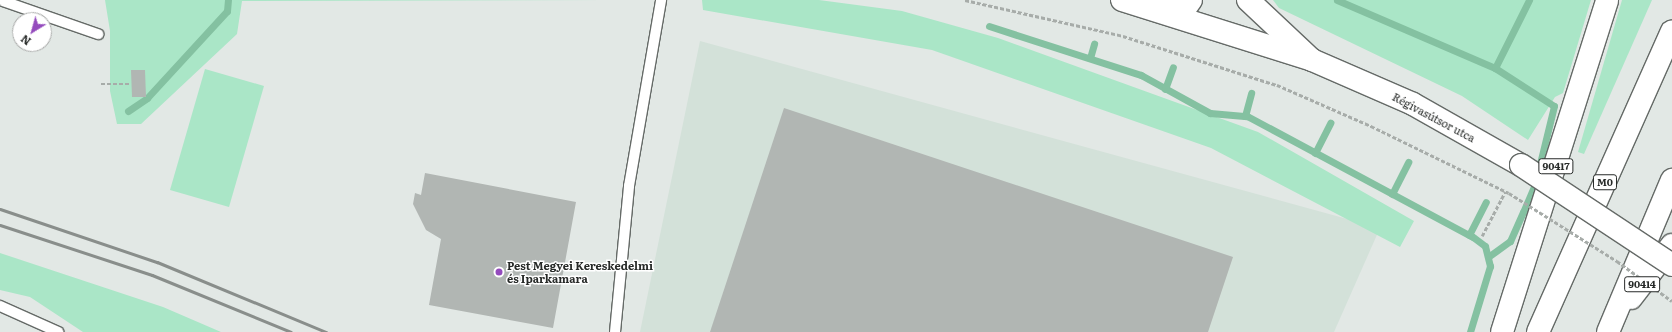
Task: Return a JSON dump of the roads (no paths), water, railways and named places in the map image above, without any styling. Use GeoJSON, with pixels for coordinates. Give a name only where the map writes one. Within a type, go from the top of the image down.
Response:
{"type":"FeatureCollection","features":[{"type":"Feature","properties":{"kind":"main road","name":"Régivasútsor utca"},"geometry":{"type":"LineString","coordinates":[[1122,0],[1171,7],[1312,60],[1413,104],[1521,166],[1672,265]]}},
{"type":"Feature","properties":{"kind":"main road"},"geometry":{"type":"LineString","coordinates":[[1171,7],[1184,10],[1191,0]]}},
{"type":"Feature","properties":{"kind":"main road"},"geometry":{"type":"LineString","coordinates":[[1248,0],[1312,60]]}},
{"type":"Feature","properties":{"kind":"main road","name":"90417"},"geometry":{"type":"LineString","coordinates":[[1502,332],[1607,0]]}},
{"type":"Feature","properties":{"kind":"main road","name":"M0"},"geometry":{"type":"LineString","coordinates":[[1538,332],[1672,31]]}},
{"type":"Feature","properties":{"kind":"main road"},"geometry":{"type":"LineString","coordinates":[[1610,327],[1672,180]]}},
{"type":"Feature","properties":{"kind":"main road","name":"90414"},"geometry":{"type":"LineString","coordinates":[[1610,327],[1672,245]]}},
{"type":"Feature","properties":{"kind":"lane"},"geometry":{"type":"LineString","coordinates":[[615,332],[629,186],[661,0]]}},
{"type":"Feature","properties":{"kind":"lane"},"geometry":{"type":"LineString","coordinates":[[2,1],[98,34]]}},
{"type":"Feature","properties":{"kind":"lane"},"geometry":{"type":"LineString","coordinates":[[0,306],[58,332]]}},
{"type":"Feature","properties":{"kind":"waterway"},"geometry":{"type":"LineString","coordinates":[[128,111],[147,98],[227,11],[228,0]]}},
{"type":"Feature","properties":{"kind":"waterway"},"geometry":{"type":"LineString","coordinates":[[1337,0],[1495,68],[1554,106],[1535,184],[1523,212],[1510,241],[1489,256]]}},
{"type":"Feature","properties":{"kind":"waterway"},"geometry":{"type":"LineString","coordinates":[[1495,68],[1529,0]]}},
{"type":"Feature","properties":{"kind":"waterway"},"geometry":{"type":"LineString","coordinates":[[989,26],[1141,75],[1210,113],[1247,116],[1473,237],[1485,246],[1490,266],[1470,332]]}},
{"type":"Feature","properties":{"kind":"waterway"},"geometry":{"type":"LineString","coordinates":[[1090,58],[1094,44]]}},
{"type":"Feature","properties":{"kind":"waterway"},"geometry":{"type":"LineString","coordinates":[[1165,89],[1173,67]]}},
{"type":"Feature","properties":{"kind":"waterway"},"geometry":{"type":"LineString","coordinates":[[1245,116],[1251,93]]}},
{"type":"Feature","properties":{"kind":"waterway"},"geometry":{"type":"LineString","coordinates":[[1315,153],[1330,123]]}},
{"type":"Feature","properties":{"kind":"waterway"},"geometry":{"type":"LineString","coordinates":[[1392,194],[1408,162]]}},
{"type":"Feature","properties":{"kind":"waterway"},"geometry":{"type":"LineString","coordinates":[[1469,235],[1486,202]]}},
{"type":"Feature","properties":{"kind":"railway"},"geometry":{"type":"LineString","coordinates":[[0,209],[157,262],[326,332]]}},
{"type":"Feature","properties":{"kind":"railway"},"geometry":{"type":"LineString","coordinates":[[0,225],[152,275],[291,332]]}},
{"type":"Feature","properties":{"kind":"place","name":"Pest Megyei Kereskedelmi és Iparkamara"},"geometry":{"type":"Point","coordinates":[499,272]}}]}
